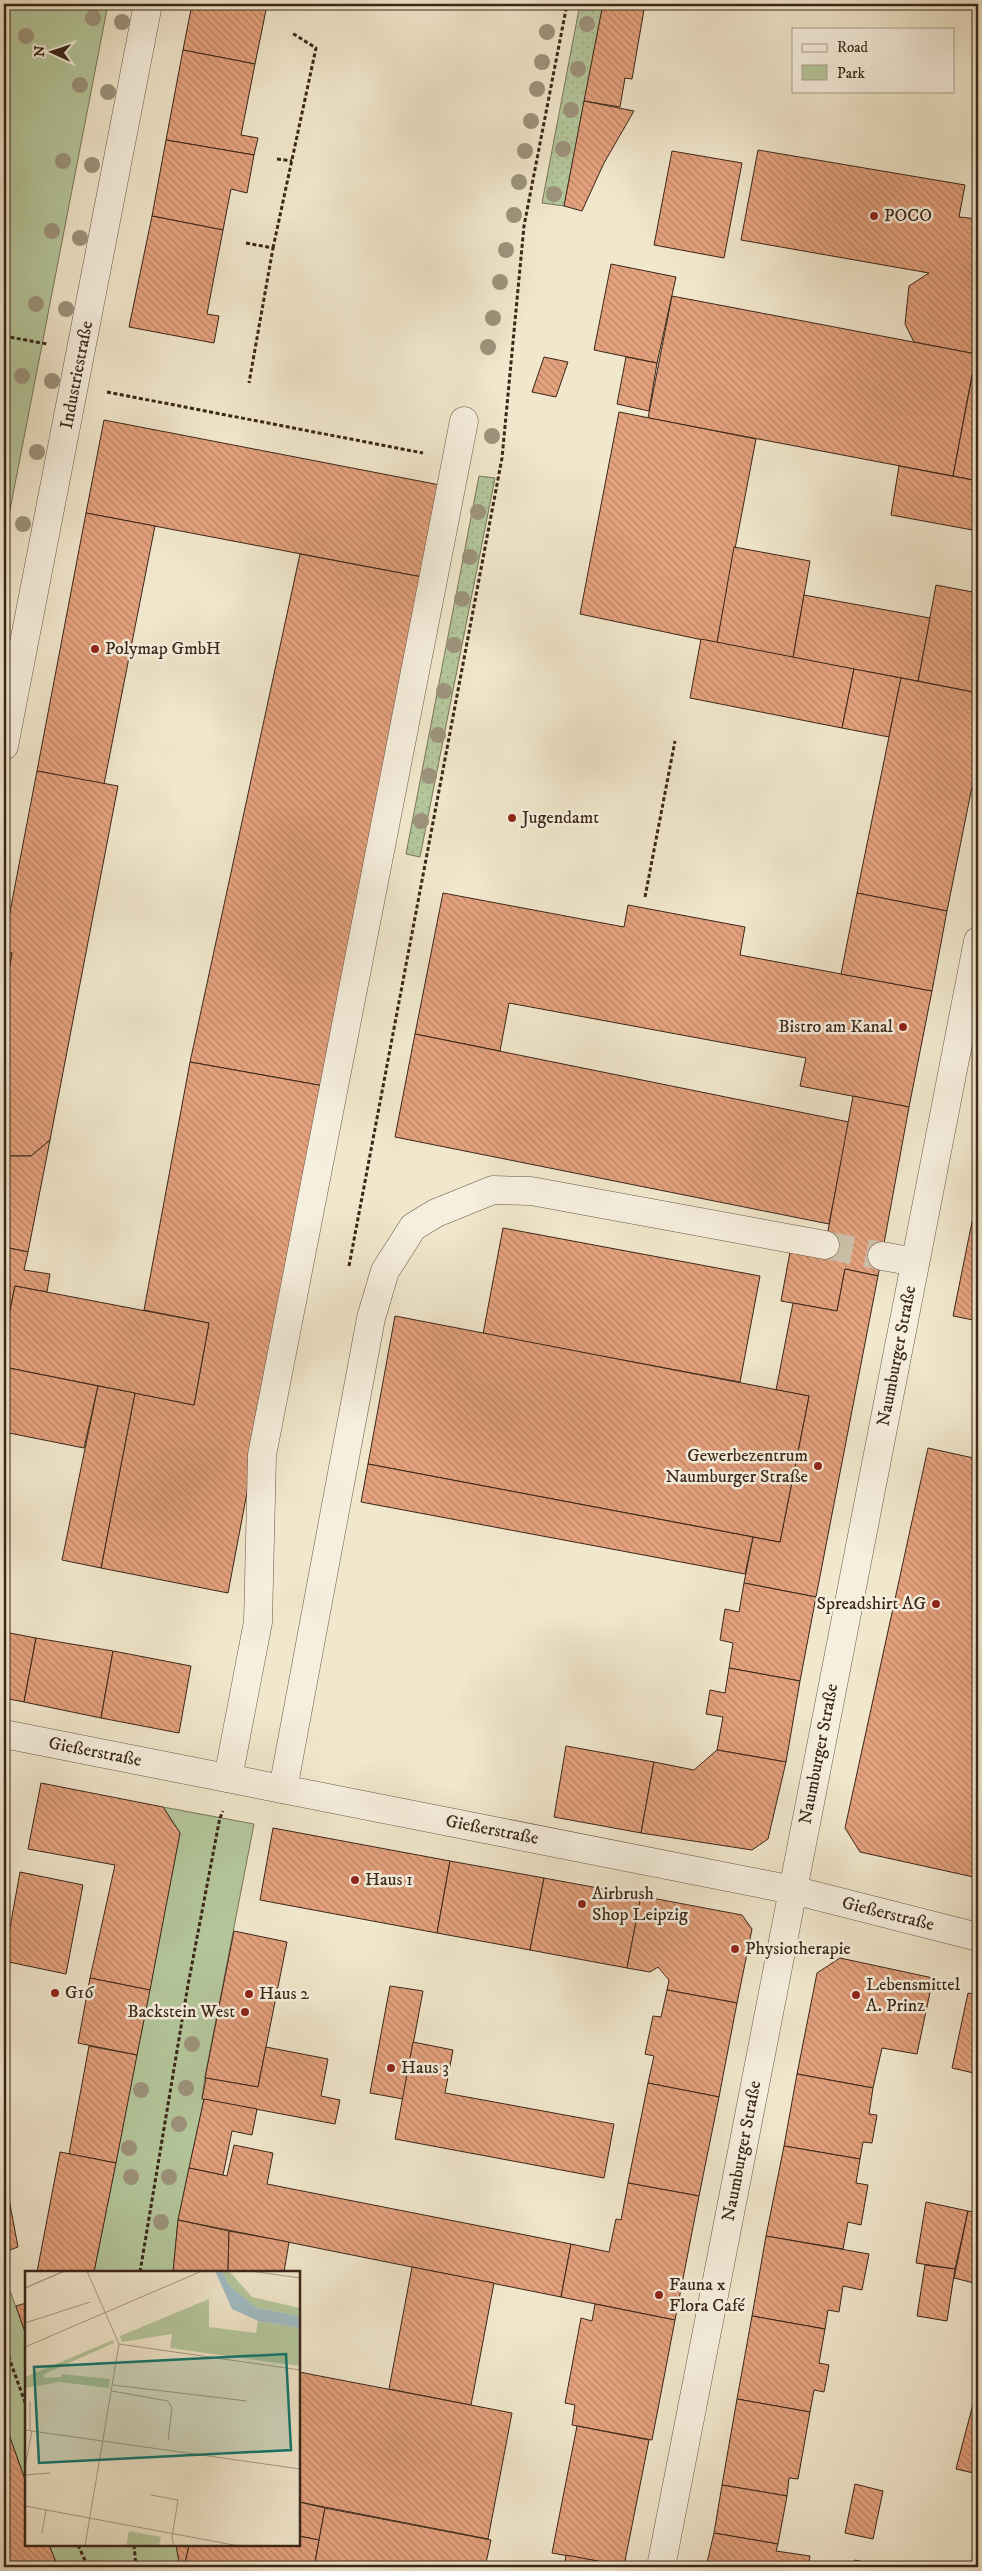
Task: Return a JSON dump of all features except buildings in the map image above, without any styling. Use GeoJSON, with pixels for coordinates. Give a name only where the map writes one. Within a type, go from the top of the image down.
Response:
{"type":"FeatureCollection","features":[{"type":"Feature","properties":{"kind":"street","name":"Industriestraße"},"geometry":{"type":"LineString","coordinates":[[4,746],[148,4]]}},
{"type":"Feature","properties":{"kind":"street"},"geometry":{"type":"LineString","coordinates":[[233,1779],[258,1622],[262,1455],[464,421]]}},
{"type":"Feature","properties":{"kind":"street","name":"Naumburger Straße"},"geometry":{"type":"LineString","coordinates":[[661,2567],[978,941]]}},
{"type":"Feature","properties":{"kind":"street"},"geometry":{"type":"LineString","coordinates":[[283,1789],[371,1318],[385,1271],[413,1227],[436,1213],[493,1190],[521,1191],[825,1244]]}},
{"type":"Feature","properties":{"kind":"street"},"geometry":{"type":"LineString","coordinates":[[882,1256],[915,1262]]}},
{"type":"Feature","properties":{"kind":"street","name":"Gießerstraße"},"geometry":{"type":"LineString","coordinates":[[4,1734],[793,1890],[978,1937]]}},
{"type":"Feature","properties":{"kind":"path"},"geometry":{"type":"LineString","coordinates":[[348,1272],[502,458],[524,226],[567,4]]}},
{"type":"Feature","properties":{"kind":"path"},"geometry":{"type":"LineString","coordinates":[[249,383],[273,248],[316,48],[292,33]]}},
{"type":"Feature","properties":{"kind":"path"},"geometry":{"type":"LineString","coordinates":[[277,159],[292,161]]}},
{"type":"Feature","properties":{"kind":"path"},"geometry":{"type":"LineString","coordinates":[[246,243],[273,248]]}},
{"type":"Feature","properties":{"kind":"path"},"geometry":{"type":"LineString","coordinates":[[4,336],[82,351]]}},
{"type":"Feature","properties":{"kind":"path"},"geometry":{"type":"LineString","coordinates":[[75,386],[437,455],[456,456]]}},
{"type":"Feature","properties":{"kind":"path"},"geometry":{"type":"LineString","coordinates":[[645,897],[674,742]]}},
{"type":"Feature","properties":{"kind":"path"},"geometry":{"type":"LineString","coordinates":[[220,1818],[233,1779]]}},
{"type":"Feature","properties":{"kind":"path"},"geometry":{"type":"LineString","coordinates":[[140,2271],[188,1985],[220,1818],[233,1779]]}},
{"type":"Feature","properties":{"kind":"path"},"geometry":{"type":"LineString","coordinates":[[4,2344],[25,2402]]}},
{"type":"Feature","properties":{"kind":"path"},"geometry":{"type":"LineString","coordinates":[[78,2546],[88,2567]]}},
{"type":"Feature","properties":{"kind":"path"},"geometry":{"type":"LineString","coordinates":[[134,2546],[136,2567]]}},
{"type":"Feature","properties":{"kind":"green space"},"geometry":{"type":"Polygon","coordinates":[[[4,4],[108,4],[4,541],[4,4]]]}},
{"type":"Feature","properties":{"kind":"green space"},"geometry":{"type":"Polygon","coordinates":[[[580,4],[603,4],[564,206],[542,203],[580,4]]]}},
{"type":"Feature","properties":{"kind":"green space"},"geometry":{"type":"Polygon","coordinates":[[[479,476],[495,478],[420,857],[406,854],[479,476]]]}},
{"type":"Feature","properties":{"kind":"green space"},"geometry":{"type":"Polygon","coordinates":[[[163,1807],[254,1824],[205,2077],[202,2098],[204,2099],[178,2220],[173,2271],[94,2271],[180,1833],[163,1807]]]}},
{"type":"Feature","properties":{"kind":"green space"},"geometry":{"type":"Polygon","coordinates":[[[4,2274],[25,2332],[25,2479],[4,2421],[4,2274]]]}},
{"type":"Feature","properties":{"kind":"green space"},"geometry":{"type":"Polygon","coordinates":[[[49,2546],[176,2546],[180,2567],[58,2567],[49,2546]]]}},
{"type":"Feature","properties":{"kind":"tunnel"},"geometry":{"type":"LineString","coordinates":[[825,1245],[882,1256]]}},
{"type":"Feature","properties":{"kind":"place","name":"POCO"},"geometry":{"type":"Point","coordinates":[874,216]}},
{"type":"Feature","properties":{"kind":"place","name":"Polymap GmbH"},"geometry":{"type":"Point","coordinates":[95,649]}},
{"type":"Feature","properties":{"kind":"place","name":"Jugendamt"},"geometry":{"type":"Point","coordinates":[512,818]}},
{"type":"Feature","properties":{"kind":"place","name":"Bistro am Kanal"},"geometry":{"type":"Point","coordinates":[903,1027]}},
{"type":"Feature","properties":{"kind":"place","name":"Gewerbezentrum Naumburger Straße"},"geometry":{"type":"Point","coordinates":[818,1466]}},
{"type":"Feature","properties":{"kind":"place","name":"Spreadshirt AG"},"geometry":{"type":"Point","coordinates":[936,1604]}},
{"type":"Feature","properties":{"kind":"place","name":"Haus 1"},"geometry":{"type":"Point","coordinates":[355,1880]}},
{"type":"Feature","properties":{"kind":"place","name":"Airbrush Shop Leipzig"},"geometry":{"type":"Point","coordinates":[582,1904]}},
{"type":"Feature","properties":{"kind":"place","name":"Physiotherapie"},"geometry":{"type":"Point","coordinates":[735,1949]}},
{"type":"Feature","properties":{"kind":"place","name":"G16"},"geometry":{"type":"Point","coordinates":[55,1993]}},
{"type":"Feature","properties":{"kind":"place","name":"Haus 2"},"geometry":{"type":"Point","coordinates":[249,1994]}},
{"type":"Feature","properties":{"kind":"place","name":"Lebensmittel A. Prinz"},"geometry":{"type":"Point","coordinates":[856,1995]}},
{"type":"Feature","properties":{"kind":"place","name":"Backstein West"},"geometry":{"type":"Point","coordinates":[245,2012]}},
{"type":"Feature","properties":{"kind":"place","name":"Haus 3"},"geometry":{"type":"Point","coordinates":[391,2068]}},
{"type":"Feature","properties":{"kind":"place","name":"Fauna x Flora Café"},"geometry":{"type":"Point","coordinates":[659,2295]}}]}
